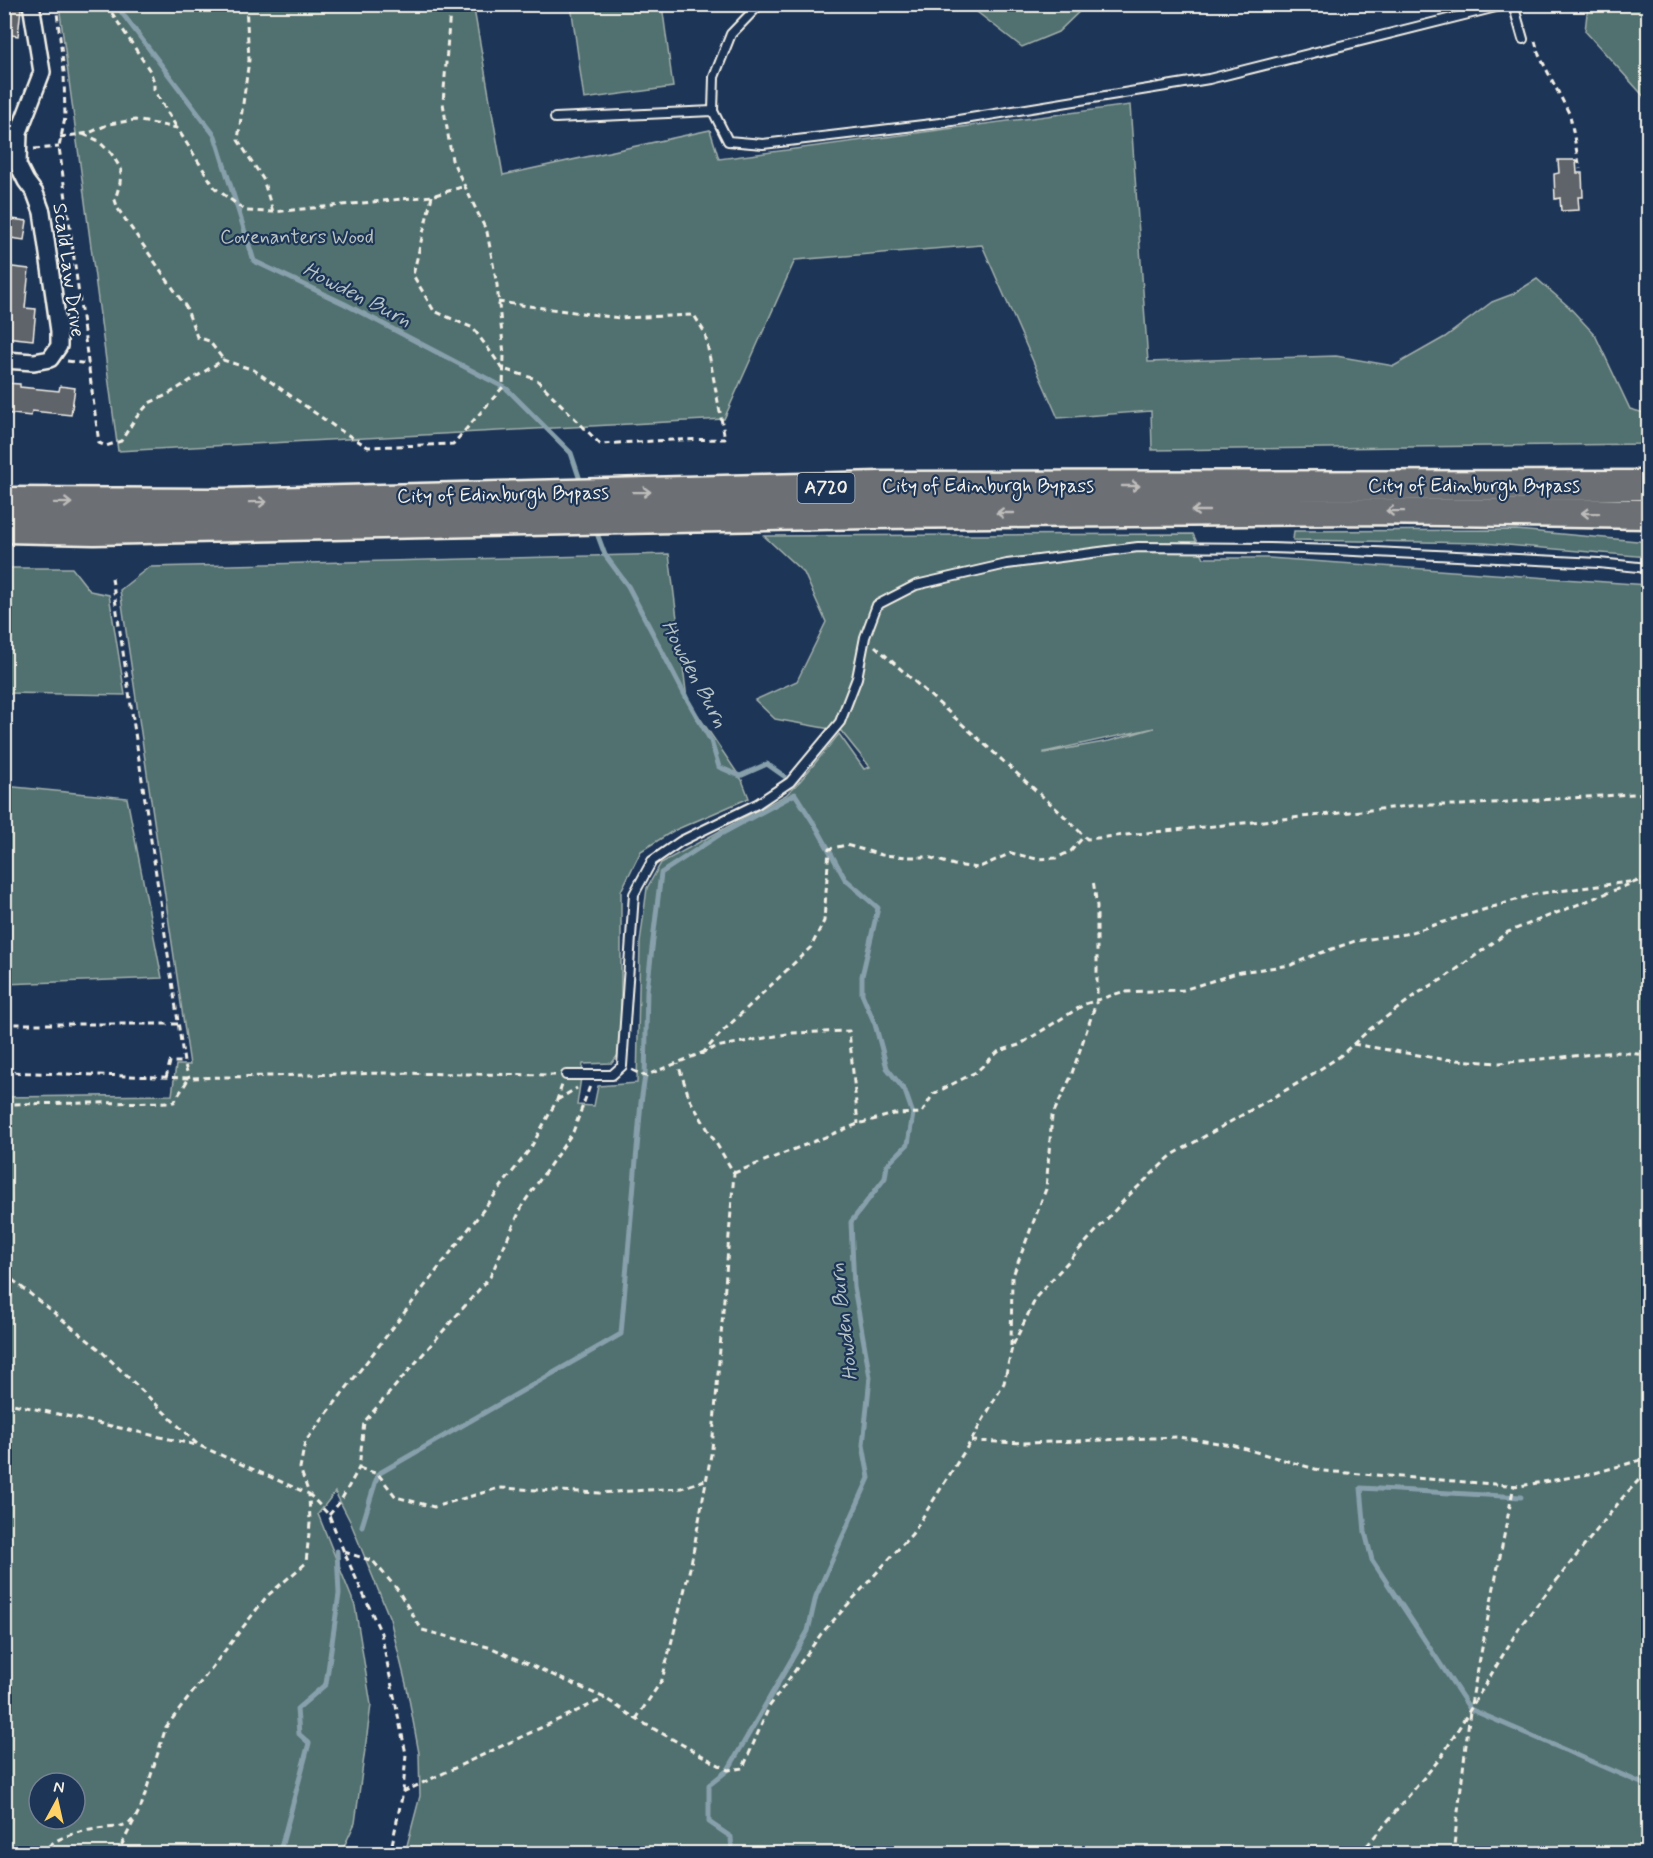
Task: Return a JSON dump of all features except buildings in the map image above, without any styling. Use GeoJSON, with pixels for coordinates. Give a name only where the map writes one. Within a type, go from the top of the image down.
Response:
{"type":"FeatureCollection","features":[{"type":"Feature","properties":{"kind":"highway","name":"City of Edinburgh Bypass"},"geometry":{"type":"LineString","coordinates":[[4,502],[225,502],[880,486],[1648,485]]}},
{"type":"Feature","properties":{"kind":"highway","name":"City of Edinburgh Bypass"},"geometry":{"type":"LineString","coordinates":[[4,528],[105,529],[916,513],[1382,510],[1648,514]]}},
{"type":"Feature","properties":{"kind":"street"},"geometry":{"type":"LineString","coordinates":[[13,161],[19,132],[42,72],[31,4]]}},
{"type":"Feature","properties":{"kind":"street","name":"Scald Law Drive"},"geometry":{"type":"LineString","coordinates":[[4,360],[34,362],[50,358],[59,346],[59,331],[42,212],[35,193],[13,161]]}},
{"type":"Feature","properties":{"kind":"lane"},"geometry":{"type":"LineString","coordinates":[[760,4],[731,34],[714,77],[713,111],[728,141],[764,144],[940,123],[1209,79],[1508,4]]}},
{"type":"Feature","properties":{"kind":"lane"},"geometry":{"type":"LineString","coordinates":[[1513,4],[1523,39]]}},
{"type":"Feature","properties":{"kind":"lane"},"geometry":{"type":"LineString","coordinates":[[555,118],[713,111]]}},
{"type":"Feature","properties":{"kind":"lane"},"geometry":{"type":"LineString","coordinates":[[566,1075],[612,1075],[622,1066],[634,894],[652,861],[681,841],[757,804],[790,782],[840,722],[856,678],[865,637],[877,605],[916,585],[1007,564],[1138,547],[1324,550],[1599,563],[1648,568]]}},
{"type":"Feature","properties":{"kind":"path"},"geometry":{"type":"LineString","coordinates":[[56,4],[64,72],[65,118],[59,147],[99,443],[106,446],[121,441],[149,403],[167,395],[223,360]]}},
{"type":"Feature","properties":{"kind":"path"},"geometry":{"type":"LineString","coordinates":[[106,4],[150,71],[154,90],[215,188],[246,211],[273,212],[432,196],[465,186]]}},
{"type":"Feature","properties":{"kind":"path"},"geometry":{"type":"LineString","coordinates":[[246,4],[249,60],[238,140],[263,179],[273,212]]}},
{"type":"Feature","properties":{"kind":"path"},"geometry":{"type":"LineString","coordinates":[[444,4],[450,10]]}},
{"type":"Feature","properties":{"kind":"path"},"geometry":{"type":"LineString","coordinates":[[450,10],[462,4]]}},
{"type":"Feature","properties":{"kind":"path"},"geometry":{"type":"LineString","coordinates":[[81,134],[97,140],[111,153],[121,169],[115,200],[118,208],[186,307],[197,337],[209,341],[223,360],[254,370],[338,429],[368,447],[453,444],[503,387],[504,355],[487,232],[452,160],[443,103],[450,10]]}},
{"type":"Feature","properties":{"kind":"path"},"geometry":{"type":"LineString","coordinates":[[1523,39],[1533,35],[1539,55],[1570,114],[1580,170]]}},
{"type":"Feature","properties":{"kind":"path"},"geometry":{"type":"LineString","coordinates":[[60,137],[89,133],[109,124],[135,120],[177,128]]}},
{"type":"Feature","properties":{"kind":"path"},"geometry":{"type":"LineString","coordinates":[[13,161],[59,147]]}},
{"type":"Feature","properties":{"kind":"path"},"geometry":{"type":"LineString","coordinates":[[432,196],[413,274],[434,311],[473,328],[503,369],[536,379],[600,444],[724,439],[705,333],[694,315],[620,318],[498,302]]}},
{"type":"Feature","properties":{"kind":"path"},"geometry":{"type":"LineString","coordinates":[[112,578],[183,1062],[189,1078]]}},
{"type":"Feature","properties":{"kind":"path"},"geometry":{"type":"LineString","coordinates":[[865,637],[1087,839],[1419,805],[1462,805],[1648,793]]}},
{"type":"Feature","properties":{"kind":"path"},"geometry":{"type":"LineString","coordinates":[[702,1054],[811,947],[824,921],[829,849],[846,845],[882,855],[928,857],[954,865],[978,868],[1011,853],[1037,859],[1056,858],[1071,851],[1084,836]]}},
{"type":"Feature","properties":{"kind":"path"},"geometry":{"type":"LineString","coordinates":[[344,1552],[373,1561],[397,1589],[422,1630],[492,1648],[605,1698],[636,1719],[728,1770],[744,1768],[769,1707],[821,1634],[912,1534],[971,1441],[1004,1383],[1012,1347],[1037,1296],[1126,1198],[1172,1155],[1300,1082],[1339,1057],[1370,1029],[1420,992],[1443,979],[1508,932],[1648,877]]}},
{"type":"Feature","properties":{"kind":"path"},"geometry":{"type":"LineString","coordinates":[[1011,1354],[1012,1278],[1046,1189],[1052,1116],[1070,1079],[1096,1000],[1097,906],[1093,880]]}},
{"type":"Feature","properties":{"kind":"path"},"geometry":{"type":"LineString","coordinates":[[734,1173],[858,1124],[894,1114],[922,1113],[933,1094],[976,1072],[999,1051],[1019,1045],[1085,1004],[1096,1000],[1122,992],[1183,990],[1240,972],[1291,965],[1355,941],[1405,934],[1534,894],[1642,880]]}},
{"type":"Feature","properties":{"kind":"path"},"geometry":{"type":"LineString","coordinates":[[4,1024],[178,1024]]}},
{"type":"Feature","properties":{"kind":"path"},"geometry":{"type":"LineString","coordinates":[[622,1066],[645,1076],[716,1047],[792,1033],[849,1031],[858,1124]]}},
{"type":"Feature","properties":{"kind":"path"},"geometry":{"type":"LineString","coordinates":[[1353,1044],[1441,1059],[1499,1063],[1616,1052],[1648,1055]]}},
{"type":"Feature","properties":{"kind":"path"},"geometry":{"type":"LineString","coordinates":[[166,1078],[170,1062],[183,1062]]}},
{"type":"Feature","properties":{"kind":"path"},"geometry":{"type":"LineString","coordinates":[[636,1719],[662,1680],[691,1564],[707,1480],[712,1449],[734,1173],[690,1100],[678,1064]]}},
{"type":"Feature","properties":{"kind":"path"},"geometry":{"type":"LineString","coordinates":[[4,1072],[166,1078],[387,1073],[566,1075],[557,1100],[530,1149],[305,1442],[300,1468],[309,1494],[310,1523],[306,1563],[267,1596],[166,1726],[141,1807],[117,1854]]}},
{"type":"Feature","properties":{"kind":"path"},"geometry":{"type":"LineString","coordinates":[[4,1104],[174,1102],[189,1078]]}},
{"type":"Feature","properties":{"kind":"path"},"geometry":{"type":"LineString","coordinates":[[329,1515],[340,1502],[359,1468],[364,1422],[490,1277],[523,1204],[573,1132],[590,1085],[580,1086],[557,1100]]}},
{"type":"Feature","properties":{"kind":"path"},"geometry":{"type":"LineString","coordinates":[[4,1273],[99,1349],[198,1445]]}},
{"type":"Feature","properties":{"kind":"path"},"geometry":{"type":"LineString","coordinates":[[4,1402],[198,1445],[309,1494],[329,1515],[381,1633],[406,1754],[403,1792],[390,1854]]}},
{"type":"Feature","properties":{"kind":"path"},"geometry":{"type":"LineString","coordinates":[[971,1441],[1025,1443],[1178,1437],[1232,1445],[1322,1471],[1520,1486],[1595,1473],[1648,1458]]}},
{"type":"Feature","properties":{"kind":"path"},"geometry":{"type":"LineString","coordinates":[[359,1468],[378,1474],[396,1497],[434,1507],[499,1488],[599,1493],[681,1488],[707,1480]]}},
{"type":"Feature","properties":{"kind":"path"},"geometry":{"type":"LineString","coordinates":[[1360,1854],[1442,1756],[1521,1624],[1624,1496],[1648,1470]]}},
{"type":"Feature","properties":{"kind":"path"},"geometry":{"type":"LineString","coordinates":[[1453,1854],[1470,1709],[1514,1485]]}},
{"type":"Feature","properties":{"kind":"path"},"geometry":{"type":"LineString","coordinates":[[403,1792],[605,1698]]}},
{"type":"Feature","properties":{"kind":"path"},"geometry":{"type":"LineString","coordinates":[[42,1854],[47,1847],[64,1837],[96,1829],[127,1825],[136,1817]]}},
{"type":"Feature","properties":{"kind":"green space","name":"Covenanters Wood"},"geometry":{"type":"Polygon","coordinates":[[[59,5],[480,5],[474,9],[503,175],[710,130],[719,159],[1130,105],[1148,362],[1336,356],[1394,366],[1445,337],[1492,302],[1513,294],[1537,279],[1569,307],[1595,335],[1630,409],[1648,414],[1648,444],[1152,450],[1151,411],[1058,418],[982,245],[795,260],[724,419],[118,451],[59,5]]]}},
{"type":"Feature","properties":{"kind":"green space"},"geometry":{"type":"Polygon","coordinates":[[[571,5],[662,5],[673,87],[584,99],[571,5]]]}},
{"type":"Feature","properties":{"kind":"green space"},"geometry":{"type":"Polygon","coordinates":[[[968,5],[1086,5],[1058,32],[1022,47],[968,5]]]}},
{"type":"Feature","properties":{"kind":"green space"},"geometry":{"type":"Polygon","coordinates":[[[1588,5],[1648,5],[1648,101],[1585,31],[1588,5]]]}},
{"type":"Feature","properties":{"kind":"green space"},"geometry":{"type":"Polygon","coordinates":[[[1516,530],[1648,542],[1648,557],[1484,543],[1293,540],[1294,531],[1516,530]]]}},
{"type":"Feature","properties":{"kind":"green space"},"geometry":{"type":"Polygon","coordinates":[[[1193,534],[1204,558],[1269,558],[1648,585],[1648,1853],[405,1853],[420,1796],[419,1753],[407,1688],[390,1619],[350,1521],[335,1492],[318,1514],[355,1606],[371,1705],[355,1823],[341,1853],[5,1853],[4,1097],[172,1095],[176,1065],[190,1065],[120,590],[149,567],[669,554],[687,699],[742,780],[749,798],[673,831],[641,851],[621,891],[621,1051],[612,1063],[583,1064],[577,1105],[594,1106],[598,1086],[637,1083],[640,943],[647,888],[661,863],[786,795],[839,734],[864,769],[870,767],[841,731],[775,719],[755,700],[797,681],[826,622],[804,573],[764,536],[1193,534]],[[1154,728],[1044,753],[1109,741],[1154,728]]]}},
{"type":"Feature","properties":{"kind":"green space"},"geometry":{"type":"Polygon","coordinates":[[[5,568],[72,568],[90,591],[109,595],[125,695],[5,693],[5,568]]]}},
{"type":"Feature","properties":{"kind":"green space"},"geometry":{"type":"Polygon","coordinates":[[[4,786],[127,798],[162,978],[5,984],[4,786]]]}},
{"type":"Feature","properties":{"kind":"waterway","name":"Howden Burn"},"geometry":{"type":"LineString","coordinates":[[119,4],[122,13],[215,136],[254,261],[345,304],[507,389],[571,453],[579,477]]}},
{"type":"Feature","properties":{"kind":"waterway","name":"Howden Burn"},"geometry":{"type":"LineString","coordinates":[[598,536],[605,555],[628,586],[711,741],[719,767],[740,776],[767,764],[784,776]]}},
{"type":"Feature","properties":{"kind":"waterway","name":"Howden Burn"},"geometry":{"type":"LineString","coordinates":[[362,1526],[378,1474],[621,1334],[645,1076],[647,990],[661,873],[719,835],[795,794],[845,879],[878,908],[862,976],[862,994],[875,1024],[887,1068],[905,1091],[913,1114],[908,1144],[887,1165],[885,1178],[851,1222],[854,1287],[870,1377],[863,1445],[869,1478],[816,1596],[808,1631],[728,1770],[709,1785],[709,1822],[731,1837],[732,1854]]}},
{"type":"Feature","properties":{"kind":"waterway"},"geometry":{"type":"LineString","coordinates":[[1521,1497],[1361,1488],[1365,1532],[1372,1560],[1470,1709],[1648,1786]]}},
{"type":"Feature","properties":{"kind":"waterway"},"geometry":{"type":"LineString","coordinates":[[277,1854],[282,1844],[309,1743],[299,1734],[297,1709],[326,1684],[339,1594],[337,1551]]}}]}
